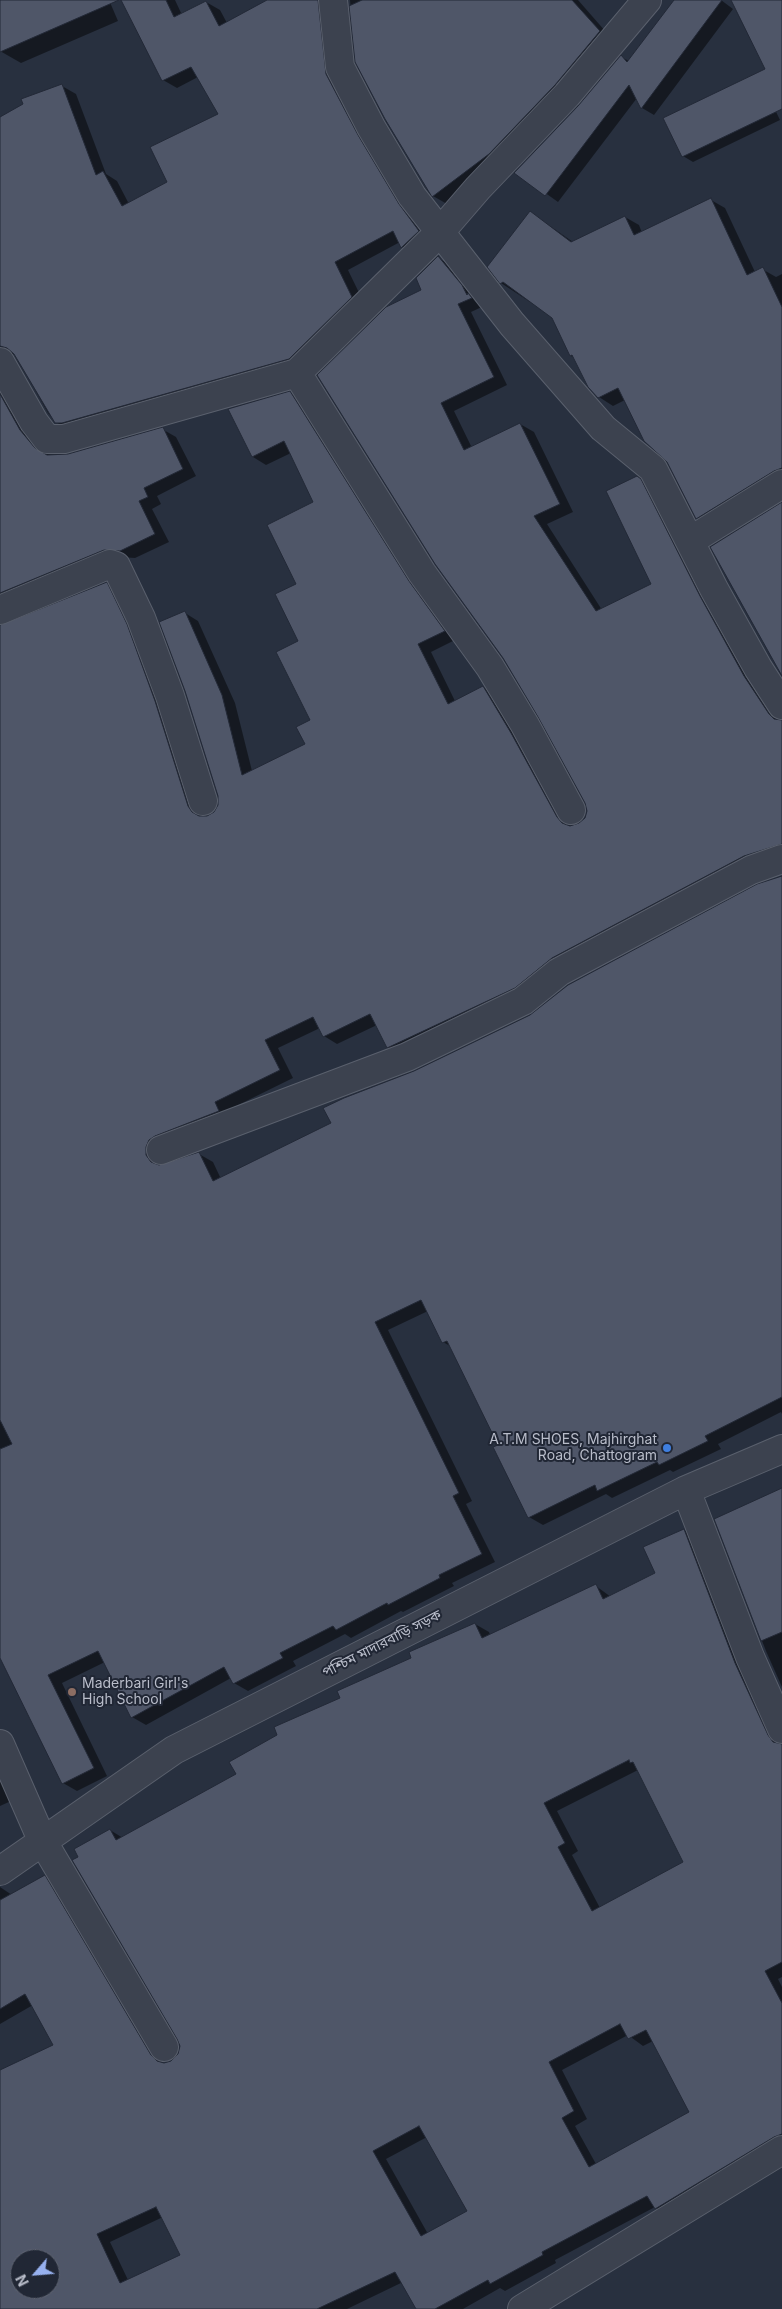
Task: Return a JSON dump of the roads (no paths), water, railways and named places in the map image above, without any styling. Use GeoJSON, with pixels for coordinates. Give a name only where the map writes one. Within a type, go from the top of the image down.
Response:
{"type":"FeatureCollection","features":[{"type":"Feature","properties":{"kind":"street"},"geometry":{"type":"LineString","coordinates":[[333,0],[340,67],[376,135],[412,196],[512,324],[603,428],[653,469],[758,668],[782,705]]}},
{"type":"Feature","properties":{"kind":"street"},"geometry":{"type":"LineString","coordinates":[[0,362],[34,422],[47,438],[64,439],[298,373],[440,232],[478,188],[567,95],[647,0]]}},
{"type":"Feature","properties":{"kind":"street"},"geometry":{"type":"LineString","coordinates":[[298,373],[422,573],[490,667],[525,724],[571,810]]}},
{"type":"Feature","properties":{"kind":"street"},"geometry":{"type":"LineString","coordinates":[[690,541],[782,484]]}},
{"type":"Feature","properties":{"kind":"street"},"geometry":{"type":"LineString","coordinates":[[0,610],[110,564],[116,566],[144,626],[170,696],[203,801]]}},
{"type":"Feature","properties":{"kind":"street"},"geometry":{"type":"LineString","coordinates":[[161,1150],[407,1057],[523,1001],[559,972],[751,870],[782,859]]}},
{"type":"Feature","properties":{"kind":"street","name":"পশ্চিম মাদারবাড়ি সড়ক"},"geometry":{"type":"LineString","coordinates":[[0,1871],[174,1750],[686,1490],[782,1449]]}},
{"type":"Feature","properties":{"kind":"street"},"geometry":{"type":"LineString","coordinates":[[686,1490],[750,1657],[782,1728]]}},
{"type":"Feature","properties":{"kind":"street"},"geometry":{"type":"LineString","coordinates":[[0,1744],[42,1840],[164,2048]]}},
{"type":"Feature","properties":{"kind":"street"},"geometry":{"type":"LineString","coordinates":[[522,2309],[782,2150]]}},
{"type":"Feature","properties":{"kind":"place","name":"A.T.M SHOES, Majhirghat Road, Chattogram"},"geometry":{"type":"Point","coordinates":[667,1448]}},
{"type":"Feature","properties":{"kind":"place","name":"Maderbari Girl's High School"},"geometry":{"type":"Point","coordinates":[72,1692]}}]}
